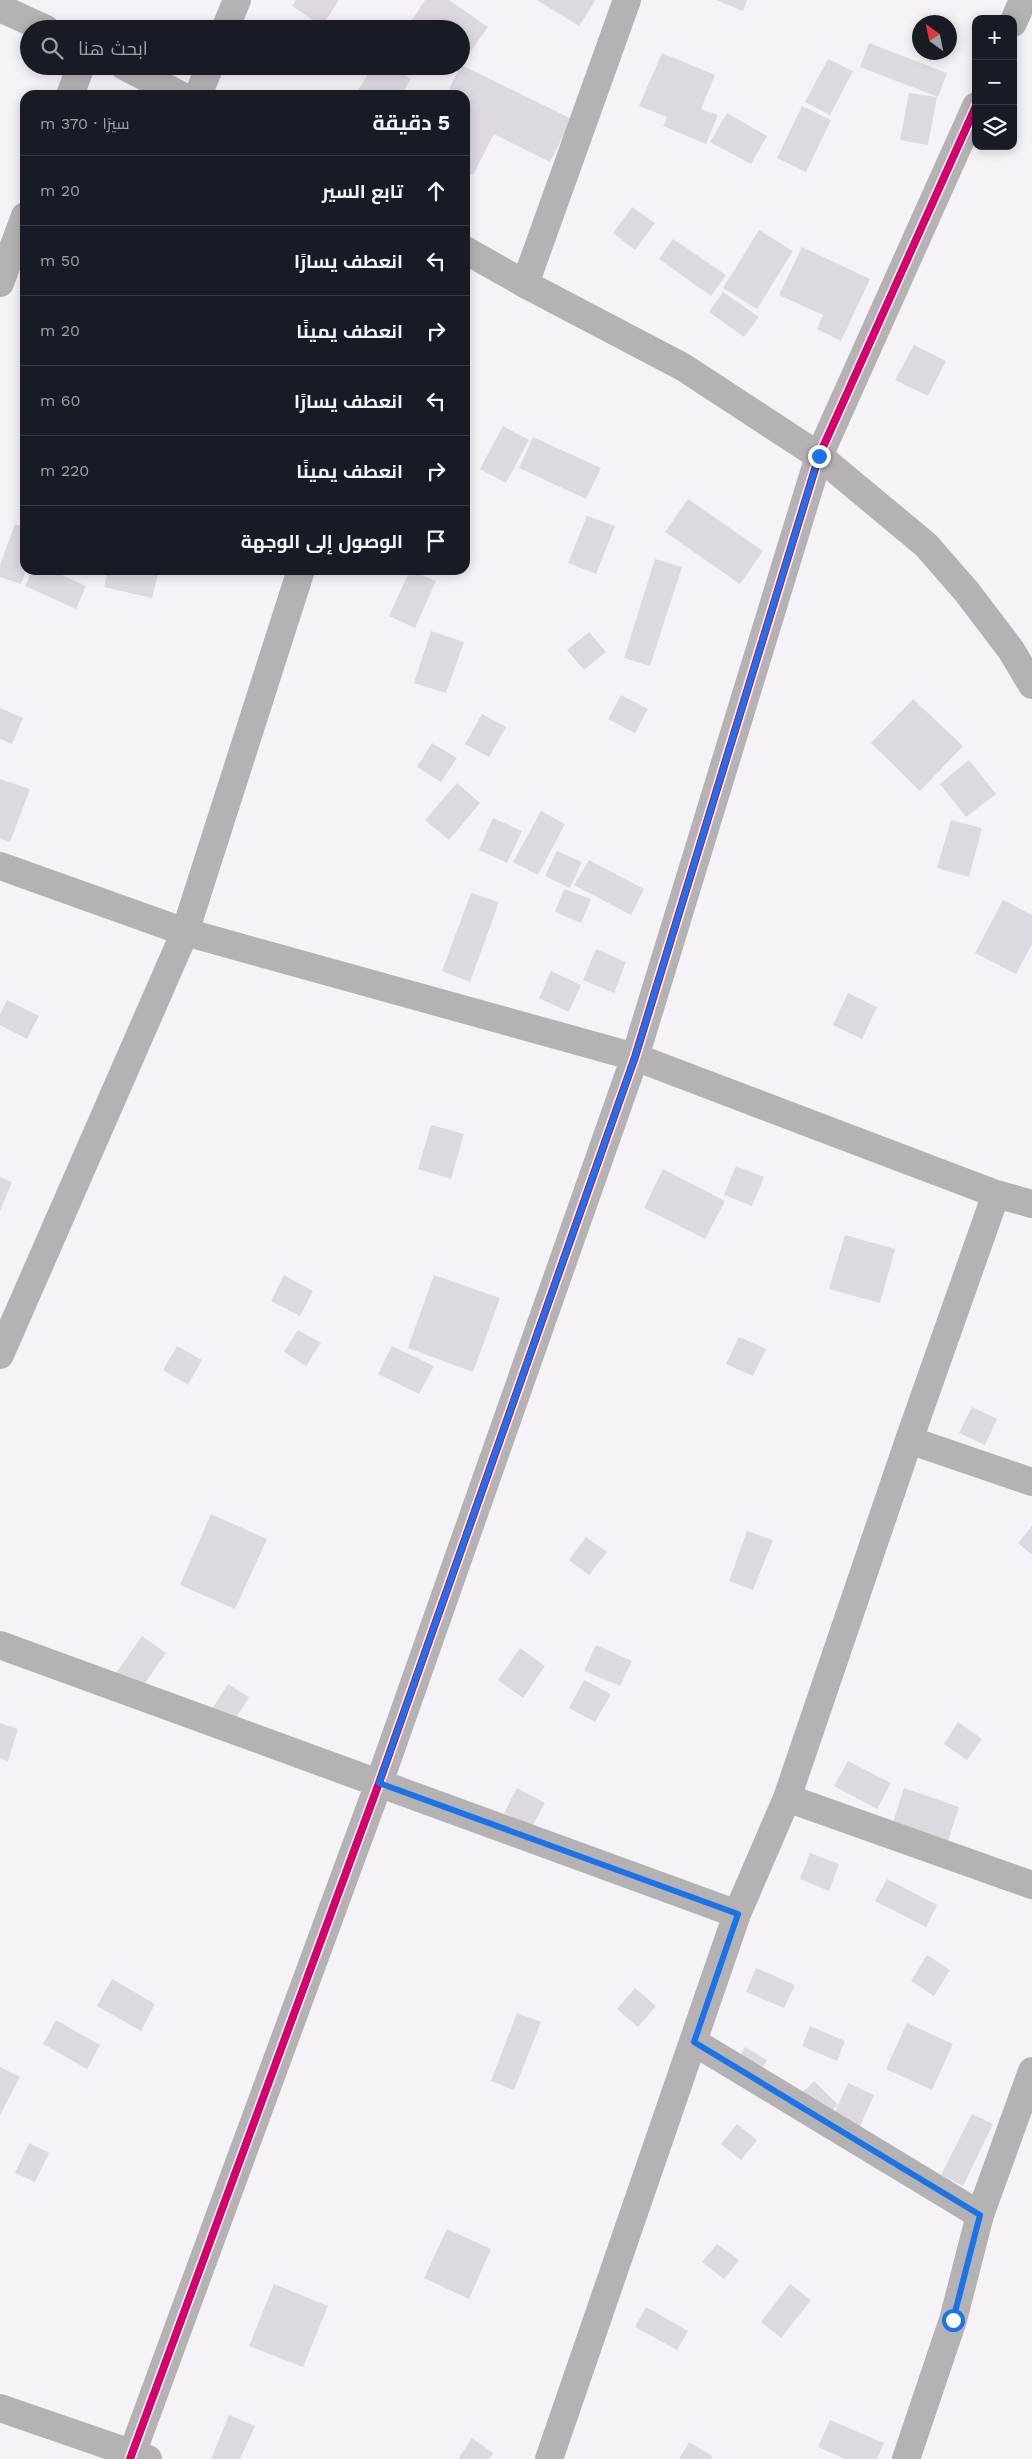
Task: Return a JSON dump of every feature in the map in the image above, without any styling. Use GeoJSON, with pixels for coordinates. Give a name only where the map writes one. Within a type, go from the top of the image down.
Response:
{"type":"FeatureCollection","features":[{"type":"Feature","properties":{"kind":"street"},"geometry":{"type":"LineString","coordinates":[[229,20],[237,0]]}},
{"type":"Feature","properties":{"kind":"street"},"geometry":{"type":"LineString","coordinates":[[525,284],[627,0]]}},
{"type":"Feature","properties":{"kind":"street"},"geometry":{"type":"LineString","coordinates":[[1016,15],[1023,0]]}},
{"type":"Feature","properties":{"kind":"street"},"geometry":{"type":"LineString","coordinates":[[0,8],[26,20]]}},
{"type":"Feature","properties":{"kind":"street"},"geometry":{"type":"LineString","coordinates":[[72,90],[78,75]]}},
{"type":"Feature","properties":{"kind":"street"},"geometry":{"type":"LineString","coordinates":[[141,75],[170,90]]}},
{"type":"Feature","properties":{"kind":"street"},"geometry":{"type":"LineString","coordinates":[[200,90],[206,75]]}},
{"type":"Feature","properties":{"kind":"street"},"geometry":{"type":"LineString","coordinates":[[0,2408],[137,2458],[379,1783],[635,1057],[819,456],[972,115]]}},
{"type":"Feature","properties":{"kind":"street"},"geometry":{"type":"LineString","coordinates":[[0,283],[20,229]]}},
{"type":"Feature","properties":{"kind":"street"},"geometry":{"type":"LineString","coordinates":[[470,253],[683,367],[819,456],[926,545],[967,592],[1000,635],[1032,685]]}},
{"type":"Feature","properties":{"kind":"street"},"geometry":{"type":"LineString","coordinates":[[0,1356],[185,932],[299,575]]}},
{"type":"Feature","properties":{"kind":"street"},"geometry":{"type":"LineString","coordinates":[[0,866],[185,932],[635,1057],[996,1194],[1032,1204]]}},
{"type":"Feature","properties":{"kind":"street"},"geometry":{"type":"LineString","coordinates":[[549,2459],[738,1914],[787,1798],[909,1440],[996,1194]]}},
{"type":"Feature","properties":{"kind":"street"},"geometry":{"type":"LineString","coordinates":[[909,1440],[1032,1482]]}},
{"type":"Feature","properties":{"kind":"street"},"geometry":{"type":"LineString","coordinates":[[0,1645],[738,1914]]}},
{"type":"Feature","properties":{"kind":"street"},"geometry":{"type":"LineString","coordinates":[[787,1798],[1032,1885]]}},
{"type":"Feature","properties":{"kind":"street"},"geometry":{"type":"LineString","coordinates":[[694,2042],[980,2215]]}},
{"type":"Feature","properties":{"kind":"street"},"geometry":{"type":"LineString","coordinates":[[906,2459],[953,2320],[980,2215],[1032,2071]]}},
{"type":"Feature","properties":{"kind":"building"},"geometry":{"type":"Polygon","coordinates":[[[296,0],[339,0],[326,20],[313,20],[292,6],[296,0]]]}},
{"type":"Feature","properties":{"kind":"building"},"geometry":{"type":"Polygon","coordinates":[[[425,0],[449,0],[488,27],[470,52],[470,20],[412,20],[425,0]]]}},
{"type":"Feature","properties":{"kind":"building"},"geometry":{"type":"Polygon","coordinates":[[[537,0],[594,0],[595,1],[579,26],[537,0]]]}},
{"type":"Feature","properties":{"kind":"building"},"geometry":{"type":"Polygon","coordinates":[[[716,0],[747,0],[743,11],[716,0]]]}},
{"type":"Feature","properties":{"kind":"building"},"geometry":{"type":"Polygon","coordinates":[[[869,43],[947,73],[938,97],[860,67],[869,43]]]}},
{"type":"Feature","properties":{"kind":"building"},"geometry":{"type":"Polygon","coordinates":[[[662,53],[715,75],[701,109],[718,115],[706,144],[663,126],[667,117],[639,106],[662,53]]]}},
{"type":"Feature","properties":{"kind":"building"},"geometry":{"type":"Polygon","coordinates":[[[828,59],[853,71],[830,115],[805,102],[828,59]]]}},
{"type":"Feature","properties":{"kind":"building"},"geometry":{"type":"Polygon","coordinates":[[[470,69],[572,119],[550,162],[494,134],[473,175],[470,174],[470,90],[448,90],[456,75],[470,75],[470,69]]]}},
{"type":"Feature","properties":{"kind":"building"},"geometry":{"type":"Polygon","coordinates":[[[367,75],[404,75],[411,79],[404,90],[358,90],[367,75]]]}},
{"type":"Feature","properties":{"kind":"building"},"geometry":{"type":"Polygon","coordinates":[[[909,93],[937,97],[928,145],[900,140],[909,93]]]}},
{"type":"Feature","properties":{"kind":"building"},"geometry":{"type":"Polygon","coordinates":[[[802,106],[831,120],[806,172],[777,158],[802,106]]]}},
{"type":"Feature","properties":{"kind":"building"},"geometry":{"type":"Polygon","coordinates":[[[727,113],[767,136],[751,164],[710,142],[727,113]]]}},
{"type":"Feature","properties":{"kind":"building"},"geometry":{"type":"Polygon","coordinates":[[[632,207],[655,223],[635,250],[613,233],[632,207]]]}},
{"type":"Feature","properties":{"kind":"building"},"geometry":{"type":"Polygon","coordinates":[[[759,230],[793,251],[757,309],[723,288],[759,230]]]}},
{"type":"Feature","properties":{"kind":"building"},"geometry":{"type":"Polygon","coordinates":[[[673,239],[726,275],[711,296],[659,259],[673,239]]]}},
{"type":"Feature","properties":{"kind":"building"},"geometry":{"type":"Polygon","coordinates":[[[802,247],[870,279],[841,341],[817,329],[823,315],[779,295],[802,247]]]}},
{"type":"Feature","properties":{"kind":"building"},"geometry":{"type":"Polygon","coordinates":[[[723,292],[759,317],[744,337],[709,312],[723,292]]]}},
{"type":"Feature","properties":{"kind":"building"},"geometry":{"type":"Polygon","coordinates":[[[914,345],[946,361],[928,396],[895,380],[914,345]]]}},
{"type":"Feature","properties":{"kind":"building"},"geometry":{"type":"Polygon","coordinates":[[[503,426],[529,440],[506,483],[480,469],[503,426]]]}},
{"type":"Feature","properties":{"kind":"building"},"geometry":{"type":"Polygon","coordinates":[[[533,437],[601,468],[586,499],[519,468],[533,437]]]}},
{"type":"Feature","properties":{"kind":"building"},"geometry":{"type":"Polygon","coordinates":[[[688,499],[763,551],[740,584],[665,532],[688,499]]]}},
{"type":"Feature","properties":{"kind":"building"},"geometry":{"type":"Polygon","coordinates":[[[587,516],[615,526],[596,574],[568,563],[587,516]]]}},
{"type":"Feature","properties":{"kind":"building"},"geometry":{"type":"Polygon","coordinates":[[[15,524],[20,526],[20,575],[24,575],[21,584],[0,577],[0,565],[15,524]]]}},
{"type":"Feature","properties":{"kind":"building"},"geometry":{"type":"Polygon","coordinates":[[[655,559],[682,567],[650,666],[624,658],[655,559]]]}},
{"type":"Feature","properties":{"kind":"building"},"geometry":{"type":"Polygon","coordinates":[[[30,575],[62,575],[86,586],[76,609],[25,586],[30,575]]]}},
{"type":"Feature","properties":{"kind":"building"},"geometry":{"type":"Polygon","coordinates":[[[107,575],[158,575],[152,598],[104,587],[107,575]]]}},
{"type":"Feature","properties":{"kind":"building"},"geometry":{"type":"Polygon","coordinates":[[[408,575],[422,575],[436,581],[415,628],[389,616],[408,575]]]}},
{"type":"Feature","properties":{"kind":"building"},"geometry":{"type":"Polygon","coordinates":[[[431,631],[464,642],[446,693],[414,683],[431,631]]]}},
{"type":"Feature","properties":{"kind":"building"},"geometry":{"type":"Polygon","coordinates":[[[589,632],[606,652],[584,670],[567,650],[589,632]]]}},
{"type":"Feature","properties":{"kind":"building"},"geometry":{"type":"Polygon","coordinates":[[[621,695],[648,709],[635,733],[608,719],[621,695]]]}},
{"type":"Feature","properties":{"kind":"building"},"geometry":{"type":"Polygon","coordinates":[[[913,699],[963,746],[920,791],[871,743],[913,699]]]}},
{"type":"Feature","properties":{"kind":"building"},"geometry":{"type":"Polygon","coordinates":[[[0,708],[23,718],[12,744],[0,739],[0,708]]]}},
{"type":"Feature","properties":{"kind":"building"},"geometry":{"type":"Polygon","coordinates":[[[482,714],[506,727],[489,757],[465,744],[482,714]]]}},
{"type":"Feature","properties":{"kind":"building"},"geometry":{"type":"Polygon","coordinates":[[[432,743],[457,758],[441,782],[417,767],[432,743]]]}},
{"type":"Feature","properties":{"kind":"building"},"geometry":{"type":"Polygon","coordinates":[[[969,760],[996,794],[966,817],[940,784],[969,760]]]}},
{"type":"Feature","properties":{"kind":"building"},"geometry":{"type":"Polygon","coordinates":[[[0,779],[30,789],[10,842],[0,838],[0,779]]]}},
{"type":"Feature","properties":{"kind":"building"},"geometry":{"type":"Polygon","coordinates":[[[457,783],[480,803],[449,840],[425,820],[457,783]]]}},
{"type":"Feature","properties":{"kind":"building"},"geometry":{"type":"Polygon","coordinates":[[[541,811],[565,824],[538,875],[513,862],[541,811]]]}},
{"type":"Feature","properties":{"kind":"building"},"geometry":{"type":"Polygon","coordinates":[[[493,818],[522,831],[507,863],[479,850],[493,818]]]}},
{"type":"Feature","properties":{"kind":"building"},"geometry":{"type":"Polygon","coordinates":[[[951,820],[982,828],[969,877],[937,868],[951,820]]]}},
{"type":"Feature","properties":{"kind":"building"},"geometry":{"type":"Polygon","coordinates":[[[557,851],[582,862],[570,888],[545,876],[557,851]]]}},
{"type":"Feature","properties":{"kind":"building"},"geometry":{"type":"Polygon","coordinates":[[[589,860],[644,889],[631,915],[574,885],[589,860]]]}},
{"type":"Feature","properties":{"kind":"building"},"geometry":{"type":"Polygon","coordinates":[[[564,889],[591,899],[581,923],[555,912],[564,889]]]}},
{"type":"Feature","properties":{"kind":"building"},"geometry":{"type":"Polygon","coordinates":[[[471,893],[499,902],[470,982],[442,971],[471,893]]]}},
{"type":"Feature","properties":{"kind":"building"},"geometry":{"type":"Polygon","coordinates":[[[1003,900],[1032,915],[1032,944],[1016,974],[975,953],[1003,900]]]}},
{"type":"Feature","properties":{"kind":"building"},"geometry":{"type":"Polygon","coordinates":[[[596,949],[626,962],[614,993],[583,980],[596,949]]]}},
{"type":"Feature","properties":{"kind":"building"},"geometry":{"type":"Polygon","coordinates":[[[551,971],[581,985],[569,1012],[539,998],[551,971]]]}},
{"type":"Feature","properties":{"kind":"building"},"geometry":{"type":"Polygon","coordinates":[[[848,993],[877,1007],[862,1039],[833,1025],[848,993]]]}},
{"type":"Feature","properties":{"kind":"building"},"geometry":{"type":"Polygon","coordinates":[[[7,1000],[39,1016],[27,1039],[0,1025],[0,1014],[7,1000]]]}},
{"type":"Feature","properties":{"kind":"building"},"geometry":{"type":"Polygon","coordinates":[[[431,1125],[464,1134],[451,1179],[418,1169],[431,1125]]]}},
{"type":"Feature","properties":{"kind":"building"},"geometry":{"type":"Polygon","coordinates":[[[736,1166],[764,1177],[752,1206],[724,1195],[736,1166]]]}},
{"type":"Feature","properties":{"kind":"building"},"geometry":{"type":"Polygon","coordinates":[[[663,1169],[725,1201],[705,1239],[644,1208],[663,1169]]]}},
{"type":"Feature","properties":{"kind":"building"},"geometry":{"type":"Polygon","coordinates":[[[0,1177],[12,1182],[0,1211],[0,1177]]]}},
{"type":"Feature","properties":{"kind":"building"},"geometry":{"type":"Polygon","coordinates":[[[845,1235],[895,1249],[880,1303],[829,1289],[845,1235]]]}},
{"type":"Feature","properties":{"kind":"building"},"geometry":{"type":"Polygon","coordinates":[[[284,1275],[313,1291],[300,1316],[271,1301],[284,1275]]]}},
{"type":"Feature","properties":{"kind":"building"},"geometry":{"type":"Polygon","coordinates":[[[434,1275],[500,1298],[473,1372],[408,1348],[434,1275]]]}},
{"type":"Feature","properties":{"kind":"building"},"geometry":{"type":"Polygon","coordinates":[[[298,1330],[321,1343],[306,1366],[284,1352],[298,1330]]]}},
{"type":"Feature","properties":{"kind":"building"},"geometry":{"type":"Polygon","coordinates":[[[739,1337],[766,1349],[753,1376],[726,1364],[739,1337]]]}},
{"type":"Feature","properties":{"kind":"building"},"geometry":{"type":"Polygon","coordinates":[[[177,1346],[202,1360],[188,1385],[163,1370],[177,1346]]]}},
{"type":"Feature","properties":{"kind":"building"},"geometry":{"type":"Polygon","coordinates":[[[392,1346],[434,1366],[419,1394],[378,1374],[392,1346]]]}},
{"type":"Feature","properties":{"kind":"building"},"geometry":{"type":"Polygon","coordinates":[[[972,1407],[997,1419],[985,1445],[959,1433],[972,1407]]]}},
{"type":"Feature","properties":{"kind":"building"},"geometry":{"type":"Polygon","coordinates":[[[211,1514],[267,1539],[235,1609],[180,1585],[211,1514]]]}},
{"type":"Feature","properties":{"kind":"building"},"geometry":{"type":"Polygon","coordinates":[[[1032,1526],[1032,1555],[1018,1543],[1032,1526]]]}},
{"type":"Feature","properties":{"kind":"building"},"geometry":{"type":"Polygon","coordinates":[[[747,1531],[773,1540],[753,1590],[729,1581],[747,1531]]]}},
{"type":"Feature","properties":{"kind":"building"},"geometry":{"type":"Polygon","coordinates":[[[586,1537],[607,1552],[589,1575],[569,1560],[586,1537]]]}},
{"type":"Feature","properties":{"kind":"building"},"geometry":{"type":"Polygon","coordinates":[[[142,1636],[166,1653],[141,1689],[117,1672],[142,1636]]]}},
{"type":"Feature","properties":{"kind":"building"},"geometry":{"type":"Polygon","coordinates":[[[596,1645],[632,1661],[620,1686],[584,1671],[596,1645]]]}},
{"type":"Feature","properties":{"kind":"building"},"geometry":{"type":"Polygon","coordinates":[[[520,1648],[545,1666],[523,1698],[498,1680],[520,1648]]]}},
{"type":"Feature","properties":{"kind":"building"},"geometry":{"type":"Polygon","coordinates":[[[584,1680],[611,1694],[595,1722],[569,1708],[584,1680]]]}},
{"type":"Feature","properties":{"kind":"building"},"geometry":{"type":"Polygon","coordinates":[[[228,1684],[249,1697],[231,1726],[210,1712],[228,1684]]]}},
{"type":"Feature","properties":{"kind":"building"},"geometry":{"type":"Polygon","coordinates":[[[958,1722],[982,1739],[967,1760],[944,1744],[958,1722]]]}},
{"type":"Feature","properties":{"kind":"building"},"geometry":{"type":"Polygon","coordinates":[[[0,1723],[18,1729],[8,1761],[0,1758],[0,1723]]]}},
{"type":"Feature","properties":{"kind":"building"},"geometry":{"type":"Polygon","coordinates":[[[848,1761],[891,1783],[877,1809],[834,1786],[848,1761]]]}},
{"type":"Feature","properties":{"kind":"building"},"geometry":{"type":"Polygon","coordinates":[[[517,1788],[545,1803],[532,1827],[504,1813],[517,1788]]]}},
{"type":"Feature","properties":{"kind":"building"},"geometry":{"type":"Polygon","coordinates":[[[904,1788],[959,1807],[944,1853],[889,1835],[904,1788]]]}},
{"type":"Feature","properties":{"kind":"building"},"geometry":{"type":"Polygon","coordinates":[[[810,1853],[839,1864],[829,1891],[800,1879],[810,1853]]]}},
{"type":"Feature","properties":{"kind":"building"},"geometry":{"type":"Polygon","coordinates":[[[887,1879],[937,1905],[926,1927],[875,1901],[887,1879]]]}},
{"type":"Feature","properties":{"kind":"building"},"geometry":{"type":"Polygon","coordinates":[[[927,1955],[950,1970],[934,1996],[911,1981],[927,1955]]]}},
{"type":"Feature","properties":{"kind":"building"},"geometry":{"type":"Polygon","coordinates":[[[756,1968],[795,1985],[784,2008],[746,1992],[756,1968]]]}},
{"type":"Feature","properties":{"kind":"building"},"geometry":{"type":"Polygon","coordinates":[[[112,1979],[155,2004],[141,2031],[97,2006],[112,1979]]]}},
{"type":"Feature","properties":{"kind":"building"},"geometry":{"type":"Polygon","coordinates":[[[635,1988],[656,2006],[638,2027],[617,2009],[635,1988]]]}},
{"type":"Feature","properties":{"kind":"building"},"geometry":{"type":"Polygon","coordinates":[[[517,2013],[541,2022],[514,2090],[491,2081],[517,2013]]]}},
{"type":"Feature","properties":{"kind":"building"},"geometry":{"type":"Polygon","coordinates":[[[56,2020],[100,2045],[87,2069],[43,2044],[56,2020]]]}},
{"type":"Feature","properties":{"kind":"building"},"geometry":{"type":"Polygon","coordinates":[[[907,2023],[953,2044],[932,2090],[886,2069],[907,2023]]]}},
{"type":"Feature","properties":{"kind":"building"},"geometry":{"type":"Polygon","coordinates":[[[810,2026],[845,2041],[837,2061],[802,2046],[810,2026]]]}},
{"type":"Feature","properties":{"kind":"building"},"geometry":{"type":"Polygon","coordinates":[[[745,2047],[767,2060],[751,2087],[729,2075],[745,2047]]]}},
{"type":"Feature","properties":{"kind":"building"},"geometry":{"type":"Polygon","coordinates":[[[0,2067],[20,2077],[0,2115],[0,2067]]]}},
{"type":"Feature","properties":{"kind":"building"},"geometry":{"type":"Polygon","coordinates":[[[814,2081],[838,2105],[817,2125],[794,2101],[814,2081]]]}},
{"type":"Feature","properties":{"kind":"building"},"geometry":{"type":"Polygon","coordinates":[[[848,2083],[874,2095],[855,2138],[829,2126],[848,2083]]]}},
{"type":"Feature","properties":{"kind":"building"},"geometry":{"type":"Polygon","coordinates":[[[972,2114],[993,2124],[963,2186],[941,2175],[972,2114]]]}},
{"type":"Feature","properties":{"kind":"building"},"geometry":{"type":"Polygon","coordinates":[[[737,2124],[757,2140],[741,2160],[721,2144],[737,2124]]]}},
{"type":"Feature","properties":{"kind":"building"},"geometry":{"type":"Polygon","coordinates":[[[29,2143],[49,2153],[35,2182],[15,2173],[29,2143]]]}},
{"type":"Feature","properties":{"kind":"building"},"geometry":{"type":"Polygon","coordinates":[[[447,2229],[491,2249],[469,2299],[424,2278],[447,2229]]]}},
{"type":"Feature","properties":{"kind":"building"},"geometry":{"type":"Polygon","coordinates":[[[717,2244],[739,2260],[724,2279],[702,2262],[717,2244]]]}},
{"type":"Feature","properties":{"kind":"building"},"geometry":{"type":"Polygon","coordinates":[[[274,2284],[328,2306],[303,2367],[249,2346],[274,2284]]]}},
{"type":"Feature","properties":{"kind":"building"},"geometry":{"type":"Polygon","coordinates":[[[790,2284],[811,2300],[781,2338],[761,2322],[790,2284]]]}},
{"type":"Feature","properties":{"kind":"building"},"geometry":{"type":"Polygon","coordinates":[[[646,2307],[688,2331],[677,2350],[635,2327],[646,2307]]]}},
{"type":"Feature","properties":{"kind":"building"},"geometry":{"type":"Polygon","coordinates":[[[229,2415],[255,2426],[240,2459],[211,2459],[229,2415]]]}},
{"type":"Feature","properties":{"kind":"building"},"geometry":{"type":"Polygon","coordinates":[[[830,2420],[884,2443],[877,2459],[845,2459],[818,2447],[830,2420]]]}},
{"type":"Feature","properties":{"kind":"building"},"geometry":{"type":"Polygon","coordinates":[[[472,2438],[493,2453],[489,2459],[458,2459],[472,2438]]]}},
{"type":"Feature","properties":{"kind":"building"},"geometry":{"type":"Polygon","coordinates":[[[689,2442],[712,2456],[711,2459],[679,2459],[689,2442]]]}},
{"type":"Feature","properties":{"kind":"cycle path"},"geometry":{"type":"LineString","coordinates":[[130,2459],[379,1783],[635,1057],[819,456],[972,115]]}},
{"type":"Feature","properties":{"kind":"route"},"geometry":{"type":"LineString","coordinates":[[819,456],[635,1057],[379,1783],[738,1914],[694,2042],[980,2215],[953,2320]]}}]}
